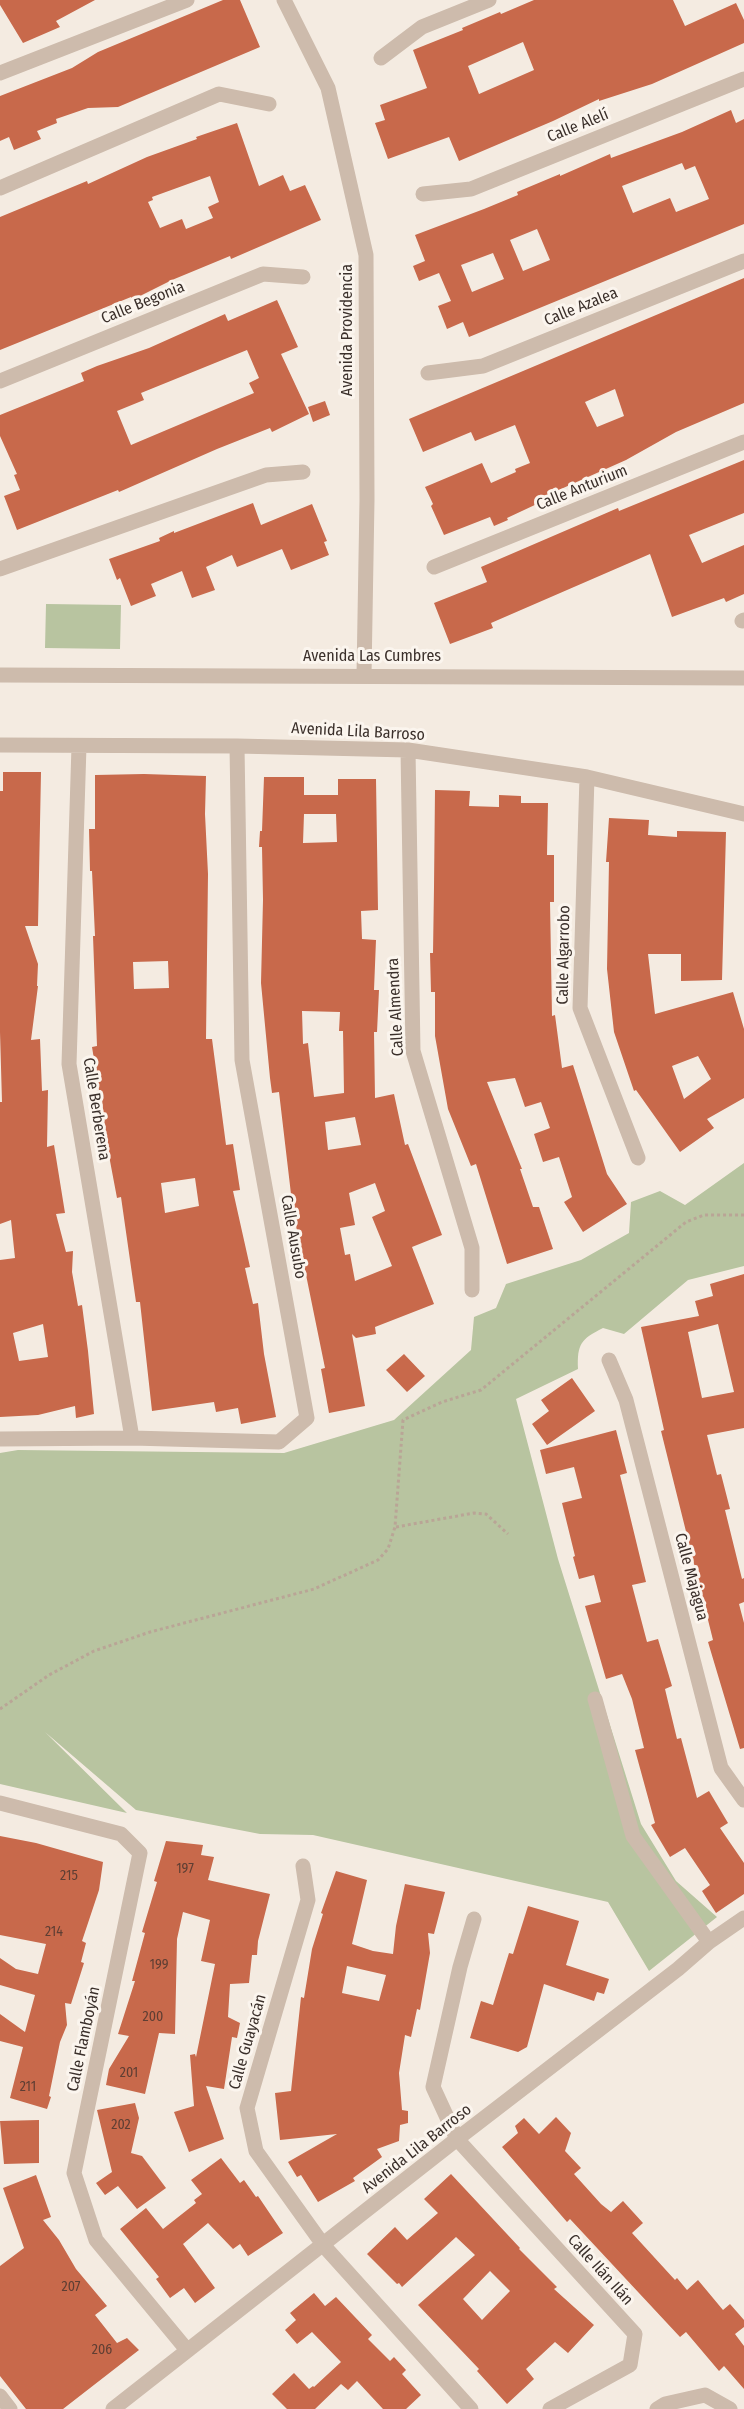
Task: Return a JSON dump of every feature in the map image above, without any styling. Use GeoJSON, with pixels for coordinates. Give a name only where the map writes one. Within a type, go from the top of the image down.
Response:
{"type":"FeatureCollection","features":[{"type":"Feature","properties":{"kind":"street"},"geometry":{"type":"LineString","coordinates":[[2,67],[156,5],[187,0]]}},
{"type":"Feature","properties":{"kind":"street","name":"Avenida Providencia"},"geometry":{"type":"LineString","coordinates":[[284,0],[328,88],[366,255],[367,500],[364,675]]}},
{"type":"Feature","properties":{"kind":"street"},"geometry":{"type":"LineString","coordinates":[[381,58],[422,27],[489,0]]}},
{"type":"Feature","properties":{"kind":"street","name":"Calle Alelí"},"geometry":{"type":"LineString","coordinates":[[423,194],[471,189],[744,79]]}},
{"type":"Feature","properties":{"kind":"street"},"geometry":{"type":"LineString","coordinates":[[0,188],[219,94],[269,104]]}},
{"type":"Feature","properties":{"kind":"street","name":"Calle Azalea"},"geometry":{"type":"LineString","coordinates":[[428,373],[483,366],[744,261]]}},
{"type":"Feature","properties":{"kind":"street","name":"Calle Begonia"},"geometry":{"type":"LineString","coordinates":[[0,381],[263,274],[303,277]]}},
{"type":"Feature","properties":{"kind":"street","name":"Calle Anturium"},"geometry":{"type":"LineString","coordinates":[[434,567],[744,442]]}},
{"type":"Feature","properties":{"kind":"street"},"geometry":{"type":"LineString","coordinates":[[0,569],[266,475],[303,472]]}},
{"type":"Feature","properties":{"kind":"street","name":"Avenida Las Cumbres"},"geometry":{"type":"LineString","coordinates":[[0,675],[744,678]]}},
{"type":"Feature","properties":{"kind":"street","name":"Avenida Lila Barroso"},"geometry":{"type":"LineString","coordinates":[[0,745],[237,746],[408,750],[587,777],[744,814]]}},
{"type":"Feature","properties":{"kind":"street","name":"Calle Berberena"},"geometry":{"type":"LineString","coordinates":[[79,746],[69,1064],[132,1438]]}},
{"type":"Feature","properties":{"kind":"street","name":"Calle Ausubo"},"geometry":{"type":"LineString","coordinates":[[0,1439],[132,1438],[279,1442],[308,1418],[242,1060],[237,746]]}},
{"type":"Feature","properties":{"kind":"street","name":"Calle Almendra"},"geometry":{"type":"LineString","coordinates":[[408,750],[413,1051],[472,1248],[472,1290]]}},
{"type":"Feature","properties":{"kind":"street","name":"Calle Algarrobo"},"geometry":{"type":"LineString","coordinates":[[587,777],[580,1008],[638,1158]]}},
{"type":"Feature","properties":{"kind":"street","name":"Calle Majagua"},"geometry":{"type":"LineString","coordinates":[[609,1360],[626,1400],[721,1768],[744,1800]]}},
{"type":"Feature","properties":{"kind":"street"},"geometry":{"type":"LineString","coordinates":[[595,1699],[633,1836],[709,1942]]}},
{"type":"Feature","properties":{"kind":"street","name":"Calle Flamboyán"},"geometry":{"type":"LineString","coordinates":[[0,1803],[121,1834],[140,1853],[74,2173],[96,2240],[187,2350]]}},
{"type":"Feature","properties":{"kind":"street","name":"Calle Guayacán"},"geometry":{"type":"LineString","coordinates":[[303,1866],[308,1900],[247,2108],[256,2151],[324,2246]]}},
{"type":"Feature","properties":{"kind":"street","name":"Avenida Lila Barroso"},"geometry":{"type":"LineString","coordinates":[[113,2409],[669,1976],[709,1942],[744,1918]]}},
{"type":"Feature","properties":{"kind":"street"},"geometry":{"type":"LineString","coordinates":[[457,2139],[433,2087],[460,1966],[474,1919]]}},
{"type":"Feature","properties":{"kind":"street","name":"Calle Ilán Ilán"},"geometry":{"type":"LineString","coordinates":[[457,2139],[635,2334],[630,2366],[550,2409]]}},
{"type":"Feature","properties":{"kind":"street"},"geometry":{"type":"LineString","coordinates":[[324,2246],[471,2409]]}},
{"type":"Feature","properties":{"kind":"street"},"geometry":{"type":"LineString","coordinates":[[657,2409],[665,2404],[705,2395],[730,2409]]}},
{"type":"Feature","properties":{"kind":"street"},"geometry":{"type":"LineString","coordinates":[[0,2396],[10,2409]]}},
{"type":"Feature","properties":{"kind":"path"},"geometry":{"type":"LineString","coordinates":[[0,1709],[49,1675],[94,1651],[150,1632],[314,1589],[378,1560],[388,1549],[395,1527],[403,1420],[442,1402],[481,1390],[686,1222],[704,1215],[744,1215]]}},
{"type":"Feature","properties":{"kind":"path"},"geometry":{"type":"LineString","coordinates":[[395,1527],[474,1513],[486,1515],[508,1534]]}},
{"type":"Feature","properties":{"kind":"green space"},"geometry":{"type":"Polygon","coordinates":[[[46,604],[121,605],[120,649],[45,648],[46,604]]]}},
{"type":"Feature","properties":{"kind":"green space"},"geometry":{"type":"Polygon","coordinates":[[[744,1163],[744,1266],[688,1280],[624,1334],[603,1328],[596,1332],[582,1343],[578,1354],[578,1369],[516,1399],[558,1559],[641,1824],[676,1881],[717,1917],[649,1971],[608,1902],[313,1835],[260,1834],[136,1810],[45,1732],[127,1813],[0,1784],[0,1453],[18,1450],[284,1453],[394,1420],[471,1350],[474,1317],[496,1308],[506,1284],[581,1260],[629,1233],[631,1202],[660,1191],[685,1205],[744,1163]]]}},
{"type":"Feature","properties":{"kind":"building"},"geometry":{"type":"Polygon","coordinates":[[[0,0],[95,0],[56,21],[60,27],[23,43],[0,5],[0,0]]]}},
{"type":"Feature","properties":{"kind":"building"},"geometry":{"type":"Polygon","coordinates":[[[223,0],[240,0],[260,47],[118,107],[88,108],[56,119],[57,123],[37,131],[41,139],[14,150],[9,137],[0,141],[0,96],[72,68],[98,52],[223,0]]]}},
{"type":"Feature","properties":{"kind":"building"},"geometry":{"type":"Polygon","coordinates":[[[534,0],[673,0],[685,26],[736,3],[744,20],[744,43],[652,84],[599,101],[599,99],[459,161],[449,137],[388,159],[375,123],[385,120],[380,105],[427,88],[413,50],[500,12],[501,14],[534,0]],[[523,42],[468,66],[479,94],[534,70],[523,42]]]}},
{"type":"Feature","properties":{"kind":"building"},"geometry":{"type":"Polygon","coordinates":[[[731,110],[736,123],[744,119],[744,224],[469,337],[463,322],[447,329],[438,306],[451,301],[439,273],[419,281],[413,266],[425,261],[415,235],[518,195],[517,192],[610,154],[611,158],[682,132],[731,110]],[[682,163],[622,186],[633,213],[670,198],[676,212],[709,199],[695,166],[685,170],[682,163]],[[537,229],[510,240],[523,271],[550,260],[537,229]],[[493,253],[461,265],[472,292],[504,279],[493,253]]]}},
{"type":"Feature","properties":{"kind":"building"},"geometry":{"type":"Polygon","coordinates":[[[237,123],[259,186],[283,175],[290,191],[305,185],[321,220],[231,259],[230,256],[172,280],[132,300],[131,297],[0,350],[0,217],[87,181],[88,184],[147,157],[197,139],[196,137],[237,123]],[[210,176],[152,197],[153,200],[148,202],[160,228],[182,219],[186,229],[213,218],[208,207],[219,202],[210,176]]]}},
{"type":"Feature","properties":{"kind":"building"},"geometry":{"type":"Polygon","coordinates":[[[744,278],[744,403],[676,432],[626,460],[552,493],[554,496],[494,526],[490,517],[444,535],[425,487],[482,463],[491,483],[530,463],[515,425],[475,441],[471,432],[423,452],[409,419],[744,278]],[[615,389],[585,402],[597,427],[624,416],[615,389]]]}},
{"type":"Feature","properties":{"kind":"building"},"geometry":{"type":"Polygon","coordinates":[[[277,300],[298,347],[281,354],[309,414],[272,432],[270,428],[119,492],[118,490],[17,530],[4,496],[20,490],[14,475],[17,474],[0,436],[0,415],[84,381],[81,373],[97,366],[149,348],[225,314],[228,321],[277,300]],[[247,350],[141,393],[144,400],[117,411],[131,445],[254,393],[249,383],[259,378],[247,350]]]}},
{"type":"Feature","properties":{"kind":"building"},"geometry":{"type":"Polygon","coordinates":[[[325,401],[330,415],[313,422],[308,407],[325,401]]]}},
{"type":"Feature","properties":{"kind":"building"},"geometry":{"type":"Polygon","coordinates":[[[744,460],[744,513],[689,535],[702,563],[744,545],[744,594],[726,602],[724,598],[672,617],[650,554],[491,623],[493,628],[450,644],[434,603],[487,582],[481,567],[618,508],[619,511],[744,460]]]}},
{"type":"Feature","properties":{"kind":"building"},"geometry":{"type":"Polygon","coordinates":[[[253,503],[261,525],[312,504],[327,541],[324,542],[329,555],[291,570],[282,549],[237,567],[232,555],[206,567],[215,590],[192,598],[182,571],[151,584],[156,596],[131,606],[120,578],[117,580],[109,559],[160,541],[159,538],[174,531],[174,533],[253,503]]]}},
{"type":"Feature","properties":{"kind":"building"},"geometry":{"type":"Polygon","coordinates":[[[3,772],[41,772],[38,926],[25,926],[38,964],[38,986],[31,1040],[40,1039],[42,1091],[48,1090],[47,1147],[54,1145],[65,1213],[56,1214],[66,1252],[73,1251],[72,1272],[78,1306],[82,1305],[88,1351],[94,1414],[76,1418],[75,1406],[38,1415],[0,1417],[0,1260],[15,1258],[11,1220],[0,1224],[0,1102],[2,1102],[0,791],[3,791],[3,772]],[[43,1324],[13,1333],[19,1361],[48,1357],[43,1324]]]}},
{"type":"Feature","properties":{"kind":"building"},"geometry":{"type":"Polygon","coordinates":[[[95,775],[206,776],[208,874],[206,1039],[212,1039],[226,1145],[233,1144],[240,1190],[233,1191],[250,1267],[245,1268],[253,1304],[258,1303],[264,1354],[276,1417],[241,1424],[238,1408],[216,1412],[214,1402],[152,1411],[140,1302],[136,1302],[121,1197],[117,1198],[107,1145],[101,1090],[99,1090],[92,1047],[97,1046],[93,936],[95,936],[89,829],[95,829],[95,775]],[[168,961],[133,962],[134,989],[169,988],[168,961]],[[195,1178],[161,1183],[165,1213],[199,1206],[195,1178]]]}},
{"type":"Feature","properties":{"kind":"building"},"geometry":{"type":"Polygon","coordinates":[[[264,777],[304,777],[304,795],[338,795],[338,779],[376,779],[378,910],[361,911],[362,939],[376,940],[374,990],[379,990],[377,1032],[374,1032],[375,1098],[394,1094],[405,1145],[408,1144],[442,1235],[412,1247],[434,1304],[375,1327],[376,1334],[356,1338],[352,1334],[365,1406],[329,1413],[321,1369],[325,1368],[293,1211],[279,1092],[272,1093],[270,1078],[261,983],[263,900],[262,847],[259,847],[260,831],[262,831],[264,777]],[[304,814],[303,843],[337,842],[336,814],[304,814]],[[302,1011],[303,1044],[308,1043],[314,1097],[344,1093],[343,1031],[339,1031],[340,1012],[302,1011]],[[355,1117],[325,1122],[328,1150],[361,1145],[355,1117]],[[375,1183],[349,1193],[355,1225],[340,1228],[345,1255],[350,1254],[355,1281],[392,1266],[372,1217],[385,1211],[375,1183]]]}},
{"type":"Feature","properties":{"kind":"building"},"geometry":{"type":"Polygon","coordinates":[[[435,790],[470,791],[469,806],[499,807],[499,795],[521,796],[521,803],[548,803],[547,855],[554,855],[554,902],[550,902],[552,1016],[555,1015],[562,1068],[573,1065],[607,1174],[627,1204],[583,1232],[564,1202],[572,1197],[559,1157],[543,1162],[534,1134],[550,1128],[541,1102],[525,1107],[515,1078],[487,1082],[522,1169],[520,1169],[533,1207],[539,1207],[553,1249],[507,1264],[476,1164],[471,1166],[448,1109],[435,1036],[435,992],[431,992],[430,953],[433,953],[435,790]]]}},
{"type":"Feature","properties":{"kind":"building"},"geometry":{"type":"Polygon","coordinates":[[[609,818],[649,820],[648,835],[677,837],[677,831],[726,832],[722,980],[681,981],[681,954],[648,954],[655,1014],[733,992],[744,1029],[744,1098],[707,1119],[714,1128],[680,1152],[636,1090],[634,1091],[614,1032],[607,969],[609,862],[606,862],[609,818]],[[698,1056],[672,1066],[684,1099],[711,1079],[698,1056]]]}},
{"type":"Feature","properties":{"kind":"building"},"geometry":{"type":"Polygon","coordinates":[[[744,1274],[744,1428],[707,1435],[717,1475],[721,1474],[730,1509],[725,1510],[742,1579],[744,1578],[744,1602],[739,1604],[744,1623],[744,1748],[740,1749],[708,1642],[713,1640],[661,1431],[664,1430],[641,1327],[699,1316],[695,1301],[713,1296],[710,1284],[744,1274]],[[718,1324],[688,1332],[702,1398],[734,1392],[718,1324]]]}},
{"type":"Feature","properties":{"kind":"building"},"geometry":{"type":"Polygon","coordinates":[[[404,1354],[425,1376],[407,1392],[386,1370],[404,1354]]]}},
{"type":"Feature","properties":{"kind":"building"},"geometry":{"type":"Polygon","coordinates":[[[572,1378],[595,1411],[547,1445],[532,1424],[549,1411],[541,1400],[572,1378]]]}},
{"type":"Feature","properties":{"kind":"building"},"geometry":{"type":"Polygon","coordinates":[[[616,1430],[627,1473],[620,1475],[646,1582],[632,1585],[647,1642],[658,1639],[672,1686],[665,1689],[677,1739],[681,1738],[697,1798],[709,1791],[728,1823],[720,1828],[744,1863],[744,1894],[716,1913],[702,1891],[710,1885],[685,1848],[670,1857],[651,1825],[655,1823],[635,1750],[644,1748],[632,1699],[622,1674],[606,1679],[585,1606],[601,1602],[594,1575],[579,1579],[573,1557],[575,1556],[562,1503],[582,1498],[574,1467],[546,1474],[540,1450],[616,1430]]]}},
{"type":"Feature","properties":{"kind":"building"},"geometry":{"type":"Polygon","coordinates":[[[0,1836],[36,1843],[103,1862],[99,1890],[82,1941],[86,1943],[81,1962],[84,1963],[71,2004],[65,2003],[67,2025],[60,2042],[47,2109],[10,2098],[23,2047],[0,2041],[0,2014],[25,2032],[35,1995],[0,1985],[0,1958],[16,1969],[38,1974],[46,1944],[0,1935],[0,1836]]]}},
{"type":"Feature","properties":{"kind":"building"},"geometry":{"type":"Polygon","coordinates":[[[166,1841],[203,1845],[201,1855],[214,1857],[208,1880],[270,1894],[258,1941],[257,1955],[252,1955],[249,1983],[230,1984],[228,2017],[240,2023],[237,2038],[232,2037],[224,2089],[206,2086],[224,2139],[189,2152],[174,2112],[194,2106],[190,2055],[195,2054],[196,2057],[215,1964],[201,1961],[210,1920],[183,1912],[177,1939],[175,2034],[159,2033],[145,2094],[106,2085],[109,2069],[129,2036],[118,2034],[135,1981],[132,1981],[145,1933],[142,1932],[166,1841]]]}},
{"type":"Feature","properties":{"kind":"building"},"geometry":{"type":"Polygon","coordinates":[[[336,1871],[367,1880],[352,1944],[373,1951],[393,1954],[405,1884],[445,1892],[434,1934],[428,1933],[430,1953],[420,2010],[417,2009],[411,2037],[405,2035],[399,2073],[402,2110],[408,2111],[408,2123],[400,2125],[399,2141],[377,2149],[382,2157],[353,2178],[355,2181],[318,2202],[301,2175],[297,2177],[288,2162],[337,2134],[280,2140],[275,2093],[291,2091],[301,1997],[304,1998],[312,1949],[323,1914],[321,1913],[336,1871]],[[347,1966],[342,1993],[379,2001],[386,1975],[347,1966]]]}},
{"type":"Feature","properties":{"kind":"building"},"geometry":{"type":"Polygon","coordinates":[[[528,1906],[579,1921],[566,1965],[609,1979],[604,1994],[597,1992],[594,2001],[544,1984],[527,2047],[518,2052],[470,2038],[481,2001],[493,2005],[509,1953],[513,1954],[528,1906]]]}},
{"type":"Feature","properties":{"kind":"building"},"geometry":{"type":"Polygon","coordinates":[[[135,2103],[139,2118],[131,2153],[142,2156],[166,2188],[137,2209],[118,2186],[105,2195],[96,2183],[112,2172],[97,2110],[135,2103]]]}},
{"type":"Feature","properties":{"kind":"building"},"geometry":{"type":"Polygon","coordinates":[[[556,2117],[571,2133],[565,2151],[581,2168],[574,2174],[601,2204],[611,2212],[623,2201],[643,2223],[632,2233],[675,2280],[677,2278],[687,2290],[698,2280],[723,2310],[730,2304],[744,2320],[744,2327],[735,2334],[744,2346],[744,2389],[724,2366],[719,2371],[686,2332],[680,2337],[570,2219],[567,2222],[502,2147],[518,2133],[515,2126],[524,2118],[539,2134],[556,2117]]]}},
{"type":"Feature","properties":{"kind":"building"},"geometry":{"type":"Polygon","coordinates":[[[39,2120],[39,2163],[4,2164],[0,2121],[39,2120]]]}},
{"type":"Feature","properties":{"kind":"building"},"geometry":{"type":"Polygon","coordinates":[[[221,2158],[240,2183],[244,2180],[256,2197],[258,2196],[283,2233],[248,2256],[240,2244],[233,2249],[208,2223],[183,2244],[215,2288],[195,2303],[184,2288],[170,2298],[156,2279],[159,2277],[120,2229],[146,2208],[163,2229],[196,2203],[194,2200],[202,2194],[191,2180],[221,2158]]]}},
{"type":"Feature","properties":{"kind":"building"},"geometry":{"type":"Polygon","coordinates":[[[451,2174],[557,2287],[554,2289],[594,2325],[568,2353],[555,2342],[526,2369],[534,2379],[507,2404],[477,2371],[479,2369],[418,2305],[475,2255],[456,2237],[402,2287],[367,2254],[395,2227],[407,2240],[438,2213],[424,2199],[451,2174]],[[490,2271],[463,2299],[482,2320],[510,2291],[490,2271]]]}},
{"type":"Feature","properties":{"kind":"building"},"geometry":{"type":"Polygon","coordinates":[[[36,2175],[51,2217],[43,2220],[59,2240],[76,2269],[107,2306],[95,2315],[117,2343],[127,2338],[139,2350],[63,2409],[26,2409],[0,2376],[0,2266],[24,2248],[3,2188],[36,2175]]]}},
{"type":"Feature","properties":{"kind":"building"},"geometry":{"type":"Polygon","coordinates":[[[314,2293],[325,2306],[336,2297],[372,2335],[368,2339],[390,2361],[394,2357],[406,2370],[402,2374],[421,2395],[406,2409],[383,2409],[357,2381],[348,2390],[341,2384],[315,2409],[287,2409],[272,2394],[294,2373],[309,2389],[314,2387],[341,2362],[312,2332],[297,2344],[285,2330],[296,2320],[290,2313],[314,2293]]]}}]}
